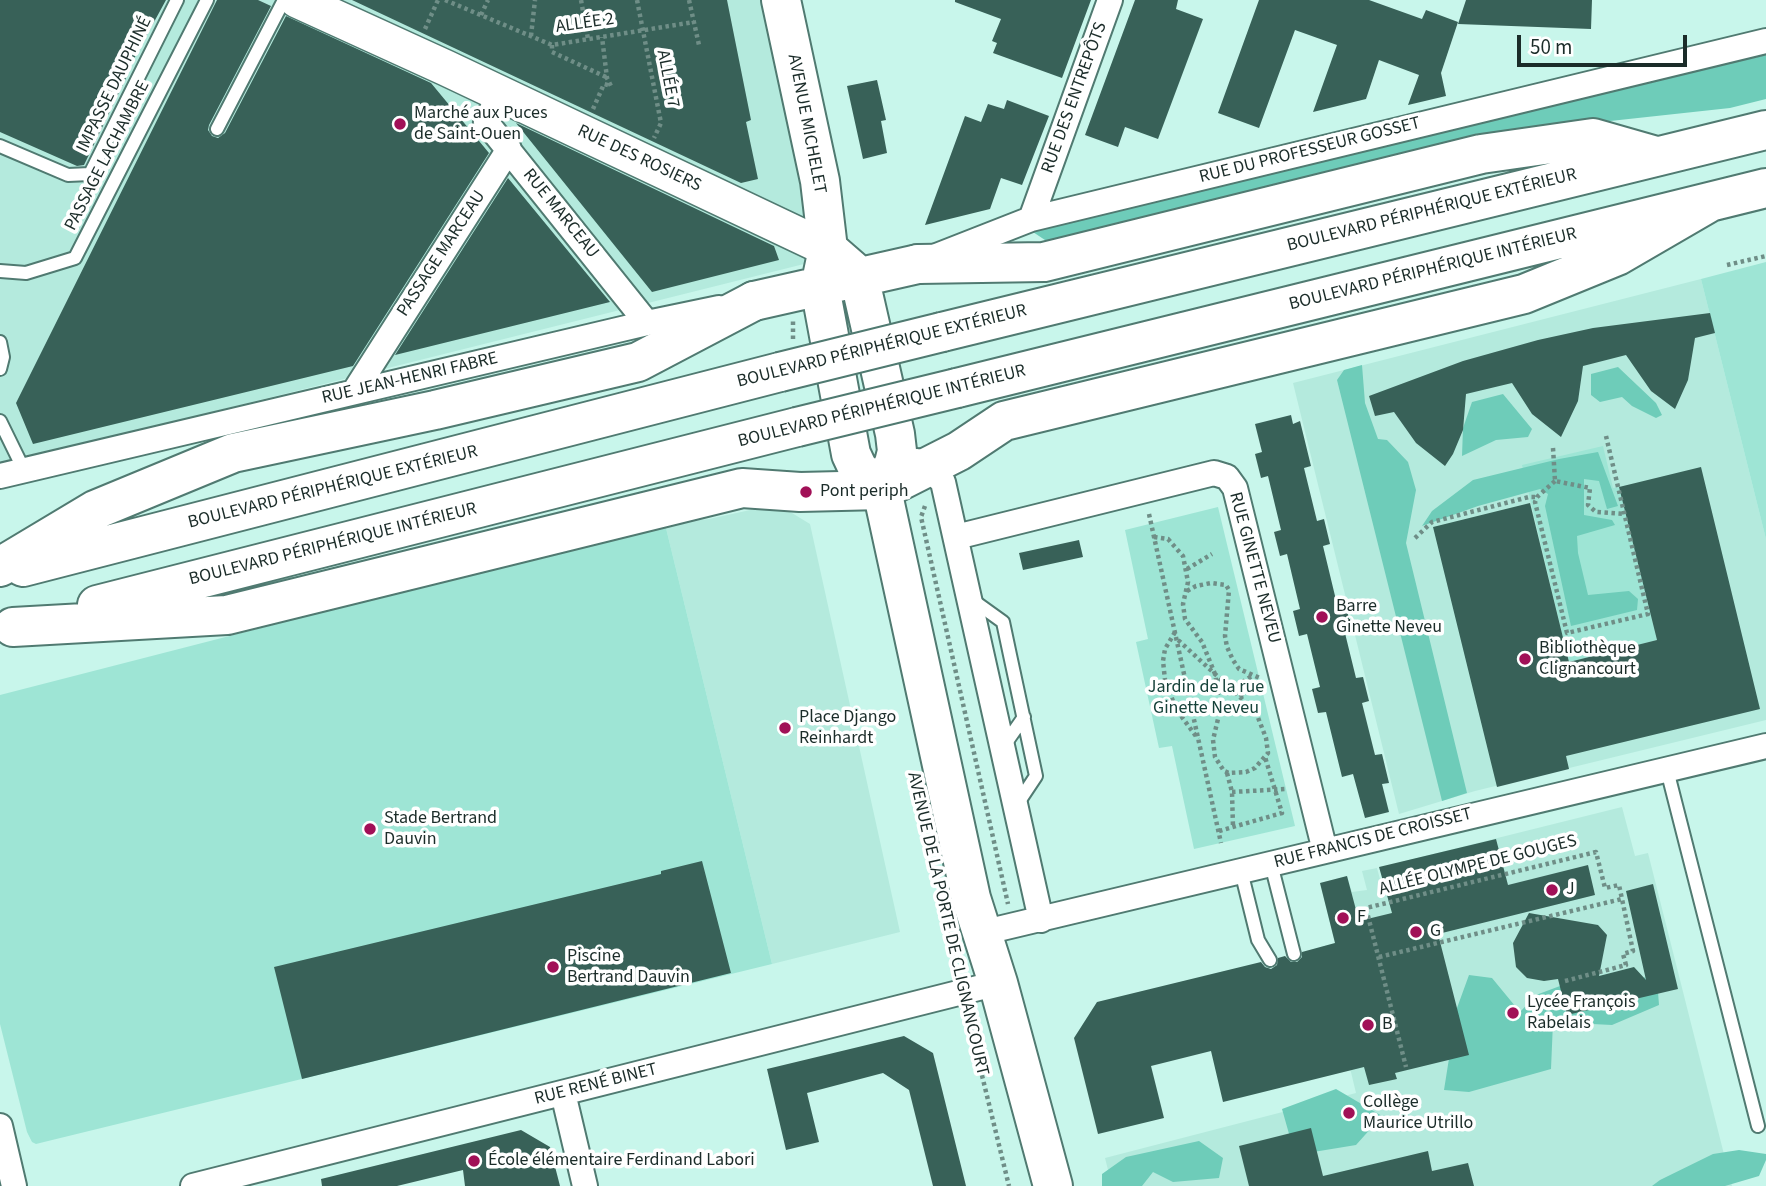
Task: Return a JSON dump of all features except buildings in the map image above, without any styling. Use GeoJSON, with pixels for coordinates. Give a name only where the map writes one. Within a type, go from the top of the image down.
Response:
{"type":"FeatureCollection","features":[{"type":"Feature","properties":{"kind":"main road","name":"AVENUE MICHELET"},"geometry":{"type":"LineString","coordinates":[[781,0],[820,181],[828,249]]}},
{"type":"Feature","properties":{"kind":"main road","name":"BOULEVARD PÉRIPHÉRIQUE EXTÉRIEUR"},"geometry":{"type":"LineString","coordinates":[[0,573],[780,372],[1766,130]]}},
{"type":"Feature","properties":{"kind":"main road"},"geometry":{"type":"LineString","coordinates":[[918,264],[1044,262],[1481,154],[1593,138],[1658,156]]}},
{"type":"Feature","properties":{"kind":"main road","name":"BOULEVARD PÉRIPHÉRIQUE INTÉRIEUR"},"geometry":{"type":"LineString","coordinates":[[7,628],[784,431],[1766,188]]}},
{"type":"Feature","properties":{"kind":"main road"},"geometry":{"type":"LineString","coordinates":[[7,628],[227,615],[742,488],[800,492],[882,490],[912,459],[959,451],[1004,421],[1524,294],[1617,256],[1710,202]]}},
{"type":"Feature","properties":{"kind":"main road"},"geometry":{"type":"LineString","coordinates":[[882,490],[858,468],[851,454],[808,290],[828,249],[859,276],[895,434],[912,459]]}},
{"type":"Feature","properties":{"kind":"main road","name":"RUE DU PROFESSEUR GOSSET"},"geometry":{"type":"LineString","coordinates":[[808,290],[918,264]]}},
{"type":"Feature","properties":{"kind":"main road","name":"RUE JEAN-HENRI FABRE"},"geometry":{"type":"LineString","coordinates":[[754,301],[808,290]]}},
{"type":"Feature","properties":{"kind":"main road"},"geometry":{"type":"LineString","coordinates":[[0,567],[95,510],[233,453],[435,410],[638,362],[754,301]]}},
{"type":"Feature","properties":{"kind":"main road","name":"AVENUE DE LA PORTE DE CLIGNANCOURT"},"geometry":{"type":"LineString","coordinates":[[882,490],[971,898],[981,933],[980,988],[1053,1186]]}},
{"type":"Feature","properties":{"kind":"street","name":"RUE DES ROSIERS"},"geometry":{"type":"LineString","coordinates":[[297,0],[828,249]]}},
{"type":"Feature","properties":{"kind":"street","name":"RUE DES ENTREPÔTS"},"geometry":{"type":"LineString","coordinates":[[1035,208],[1110,0]]}},
{"type":"Feature","properties":{"kind":"street","name":"RUE DU PROFESSEUR GOSSET"},"geometry":{"type":"LineString","coordinates":[[918,264],[1035,208],[1766,41]]}},
{"type":"Feature","properties":{"kind":"street","name":"RUE MARCEAU"},"geometry":{"type":"LineString","coordinates":[[500,93],[486,122],[647,323]]}},
{"type":"Feature","properties":{"kind":"street","name":"PASSAGE MARCEAU"},"geometry":{"type":"LineString","coordinates":[[354,392],[509,149]]}},
{"type":"Feature","properties":{"kind":"street","name":"RUE JEAN-HENRI FABRE"},"geometry":{"type":"LineString","coordinates":[[12,473],[647,323],[754,301]]}},
{"type":"Feature","properties":{"kind":"street"},"geometry":{"type":"LineString","coordinates":[[912,459],[943,482],[1041,920]]}},
{"type":"Feature","properties":{"kind":"street","name":"RUE GINETTE NEVEU"},"geometry":{"type":"LineString","coordinates":[[956,537],[1214,473],[1227,477],[1234,488],[1325,850]]}},
{"type":"Feature","properties":{"kind":"street","name":"RUE FRANCIS DE CROISSET"},"geometry":{"type":"LineString","coordinates":[[981,933],[1766,746]]}},
{"type":"Feature","properties":{"kind":"street","name":"RUE RENÉ BINET"},"geometry":{"type":"LineString","coordinates":[[193,1186],[980,988]]}},
{"type":"Feature","properties":{"kind":"street"},"geometry":{"type":"LineString","coordinates":[[563,1093],[585,1186]]}},
{"type":"Feature","properties":{"kind":"street"},"geometry":{"type":"LineString","coordinates":[[0,1126],[14,1186]]}},
{"type":"Feature","properties":{"kind":"lane","name":"IMPASSE DAUPHINÉ"},"geometry":{"type":"LineString","coordinates":[[0,146],[68,175],[90,174],[177,0]]}},
{"type":"Feature","properties":{"kind":"lane","name":"PASSAGE LACHAMBRE"},"geometry":{"type":"LineString","coordinates":[[0,271],[26,273],[75,258],[207,0]]}},
{"type":"Feature","properties":{"kind":"lane"},"geometry":{"type":"LineString","coordinates":[[217,129],[284,0]]}},
{"type":"Feature","properties":{"kind":"lane"},"geometry":{"type":"LineString","coordinates":[[0,342],[3,357],[0,369]]}},
{"type":"Feature","properties":{"kind":"lane"},"geometry":{"type":"LineString","coordinates":[[0,421],[12,473]]}},
{"type":"Feature","properties":{"kind":"lane"},"geometry":{"type":"LineString","coordinates":[[969,598],[1003,622],[1037,776],[1016,807]]}},
{"type":"Feature","properties":{"kind":"lane"},"geometry":{"type":"LineString","coordinates":[[1005,759],[1024,717]]}},
{"type":"Feature","properties":{"kind":"lane"},"geometry":{"type":"LineString","coordinates":[[1005,759],[1030,745]]}},
{"type":"Feature","properties":{"kind":"lane"},"geometry":{"type":"LineString","coordinates":[[1667,770],[1758,1126]]}},
{"type":"Feature","properties":{"kind":"lane"},"geometry":{"type":"LineString","coordinates":[[1271,864],[1294,954]]}},
{"type":"Feature","properties":{"kind":"lane"},"geometry":{"type":"LineString","coordinates":[[1241,871],[1258,940],[1270,960]]}},
{"type":"Feature","properties":{"kind":"path"},"geometry":{"type":"LineString","coordinates":[[422,36],[438,0]]}},
{"type":"Feature","properties":{"kind":"path","name":"ALLÉE 2"},"geometry":{"type":"LineString","coordinates":[[446,0],[552,45],[694,22]]}},
{"type":"Feature","properties":{"kind":"path"},"geometry":{"type":"LineString","coordinates":[[481,15],[488,0]]}},
{"type":"Feature","properties":{"kind":"path"},"geometry":{"type":"LineString","coordinates":[[531,36],[535,0]]}},
{"type":"Feature","properties":{"kind":"path"},"geometry":{"type":"LineString","coordinates":[[581,0],[588,39]]}},
{"type":"Feature","properties":{"kind":"path","name":"ALLÉE 7"},"geometry":{"type":"LineString","coordinates":[[636,0],[661,123],[644,161]]}},
{"type":"Feature","properties":{"kind":"path"},"geometry":{"type":"LineString","coordinates":[[689,0],[699,45]]}},
{"type":"Feature","properties":{"kind":"path"},"geometry":{"type":"LineString","coordinates":[[583,132],[604,84],[611,86],[607,78],[602,37]]}},
{"type":"Feature","properties":{"kind":"path"},"geometry":{"type":"LineString","coordinates":[[552,45],[552,52],[607,78]]}},
{"type":"Feature","properties":{"kind":"path"},"geometry":{"type":"LineString","coordinates":[[1727,265],[1766,256]]}},
{"type":"Feature","properties":{"kind":"path"},"geometry":{"type":"LineString","coordinates":[[796,348],[792,335],[808,290]]}},
{"type":"Feature","properties":{"kind":"path"},"geometry":{"type":"LineString","coordinates":[[1555,481],[1535,502],[1567,633],[1648,614],[1606,436]]}},
{"type":"Feature","properties":{"kind":"path"},"geometry":{"type":"LineString","coordinates":[[1553,448],[1555,481]]}},
{"type":"Feature","properties":{"kind":"path"},"geometry":{"type":"LineString","coordinates":[[1555,481],[1590,488],[1588,505],[1596,512],[1624,514]]}},
{"type":"Feature","properties":{"kind":"path"},"geometry":{"type":"LineString","coordinates":[[1415,538],[1432,522],[1537,497]]}},
{"type":"Feature","properties":{"kind":"path"},"geometry":{"type":"LineString","coordinates":[[1149,514],[1222,843]]}},
{"type":"Feature","properties":{"kind":"path"},"geometry":{"type":"LineString","coordinates":[[1154,537],[1168,539],[1184,556],[1187,569],[1184,617],[1202,642],[1215,674],[1219,704],[1213,740],[1214,755],[1227,772],[1232,792],[1233,827]]}},
{"type":"Feature","properties":{"kind":"path"},"geometry":{"type":"LineString","coordinates":[[1187,569],[1212,554]]}},
{"type":"Feature","properties":{"kind":"path"},"geometry":{"type":"LineString","coordinates":[[1187,592],[1196,586],[1211,583],[1226,585],[1229,590],[1225,636],[1233,660],[1239,669],[1253,676],[1260,678],[1281,674]]}},
{"type":"Feature","properties":{"kind":"path"},"geometry":{"type":"LineString","coordinates":[[1172,620],[1184,617]]}},
{"type":"Feature","properties":{"kind":"path"},"geometry":{"type":"LineString","coordinates":[[1175,632],[1165,649],[1165,680],[1176,709],[1199,739]]}},
{"type":"Feature","properties":{"kind":"path"},"geometry":{"type":"LineString","coordinates":[[1177,639],[1241,698],[1261,723],[1268,753],[1255,768],[1237,774],[1227,772]]}},
{"type":"Feature","properties":{"kind":"path"},"geometry":{"type":"LineString","coordinates":[[1241,698],[1244,681],[1253,676]]}},
{"type":"Feature","properties":{"kind":"path"},"geometry":{"type":"LineString","coordinates":[[1203,757],[1214,755]]}},
{"type":"Feature","properties":{"kind":"path"},"geometry":{"type":"LineString","coordinates":[[1219,831],[1282,813],[1265,757]]}},
{"type":"Feature","properties":{"kind":"path"},"geometry":{"type":"LineString","coordinates":[[1232,792],[1291,789]]}},
{"type":"Feature","properties":{"kind":"path","name":"ALLÉE OLYMPE DE GOUGES"},"geometry":{"type":"LineString","coordinates":[[1379,957],[1366,908],[1597,852],[1605,888],[1619,885],[1622,899]]}},
{"type":"Feature","properties":{"kind":"path"},"geometry":{"type":"LineString","coordinates":[[1406,1068],[1379,957],[1622,899],[1633,951],[1623,954],[1626,965],[1565,981]]}},
{"type":"Feature","properties":{"kind":"path","name":"AVENUE DE LA PORTE DE CLIGNANCOURT"},"geometry":{"type":"LineString","coordinates":[[944,919],[980,988],[1009,1186]]}},
{"type":"Feature","properties":{"kind":"shaded area","name":"Marché aux Puces de Saint-Ouen"},"geometry":{"type":"Polygon","coordinates":[[[0,0],[770,0],[828,249],[808,263],[0,465],[0,0]]]}},
{"type":"Feature","properties":{"kind":"shaded area"},"geometry":{"type":"Polygon","coordinates":[[[1766,55],[1766,99],[1730,108],[1472,136],[1048,242],[1033,232],[1446,129],[1766,55]]]}},
{"type":"Feature","properties":{"kind":"shaded area"},"geometry":{"type":"Polygon","coordinates":[[[1701,279],[1766,539],[1766,720],[1475,791],[1399,814],[1293,383],[1701,279]]]}},
{"type":"Feature","properties":{"kind":"shaded area"},"geometry":{"type":"Polygon","coordinates":[[[1362,365],[1365,403],[1378,439],[1387,440],[1408,462],[1416,490],[1406,543],[1467,793],[1442,801],[1337,380],[1344,370],[1362,365]]]}},
{"type":"Feature","properties":{"kind":"shaded area"},"geometry":{"type":"Polygon","coordinates":[[[1618,367],[1656,403],[1662,415],[1656,418],[1632,406],[1622,397],[1600,402],[1591,395],[1591,374],[1618,367]]]}},
{"type":"Feature","properties":{"kind":"shaded area"},"geometry":{"type":"Polygon","coordinates":[[[1503,394],[1532,429],[1528,437],[1496,440],[1462,456],[1463,428],[1472,402],[1503,394]]]}},
{"type":"Feature","properties":{"kind":"shaded area"},"geometry":{"type":"Polygon","coordinates":[[[1598,452],[1618,506],[1607,509],[1599,481],[1584,479],[1584,515],[1612,520],[1615,525],[1577,536],[1578,553],[1588,595],[1629,591],[1638,599],[1637,610],[1571,626],[1545,506],[1548,494],[1540,489],[1478,506],[1422,526],[1432,511],[1473,480],[1598,452]]]}},
{"type":"Feature","properties":{"kind":"shaded area","name":"Place Django Reinhardt"},"geometry":{"type":"Polygon","coordinates":[[[764,507],[787,510],[810,524],[900,932],[772,964],[665,524],[709,519],[764,507]]]}},
{"type":"Feature","properties":{"kind":"shaded area","name":"Lycée François Rabelais"},"geometry":{"type":"Polygon","coordinates":[[[1622,807],[1635,856],[1648,853],[1732,1186],[1112,1186],[1105,1158],[1356,1093],[1321,947],[1335,943],[1320,883],[1347,876],[1352,892],[1367,890],[1362,871],[1377,868],[1381,883],[1404,877],[1401,862],[1622,807]]]}},
{"type":"Feature","properties":{"kind":"shaded area"},"geometry":{"type":"Polygon","coordinates":[[[1469,975],[1492,978],[1520,1012],[1536,995],[1560,986],[1634,985],[1645,977],[1649,994],[1658,992],[1659,1005],[1612,1025],[1553,1022],[1551,1069],[1469,1092],[1444,1090],[1457,1008],[1469,975]]]}},
{"type":"Feature","properties":{"kind":"shaded area"},"geometry":{"type":"Polygon","coordinates":[[[1336,1089],[1382,1116],[1356,1145],[1295,1155],[1282,1109],[1336,1089]]]}},
{"type":"Feature","properties":{"kind":"shaded area"},"geometry":{"type":"Polygon","coordinates":[[[1199,1141],[1223,1158],[1219,1178],[1173,1182],[1153,1172],[1142,1186],[1102,1186],[1102,1174],[1126,1157],[1199,1141]]]}},
{"type":"Feature","properties":{"kind":"shaded area"},"geometry":{"type":"Polygon","coordinates":[[[1739,1150],[1766,1154],[1759,1176],[1725,1186],[1652,1186],[1713,1154],[1739,1150]]]}},
{"type":"Feature","properties":{"kind":"green space"},"geometry":{"type":"Polygon","coordinates":[[[1766,262],[1766,539],[1701,279],[1766,262]]]}},
{"type":"Feature","properties":{"kind":"green space"},"geometry":{"type":"Polygon","coordinates":[[[1603,446],[1613,488],[1619,487],[1657,640],[1569,662],[1522,465],[1603,446]]]}},
{"type":"Feature","properties":{"kind":"green space","name":"Jardin de la rue Ginette Neveu"},"geometry":{"type":"Polygon","coordinates":[[[1218,507],[1295,826],[1194,849],[1172,746],[1159,748],[1136,642],[1148,639],[1125,530],[1218,507]]]}},
{"type":"Feature","properties":{"kind":"green space","name":"Stade Bertrand Dauvin"},"geometry":{"type":"Polygon","coordinates":[[[665,524],[772,964],[36,1144],[32,1142],[27,1132],[0,1024],[0,695],[665,524]]]}},
{"type":"Feature","properties":{"kind":"place","name":"Marché aux Puces de Saint-Ouen"},"geometry":{"type":"Point","coordinates":[400,124]}},
{"type":"Feature","properties":{"kind":"place","name":"Pont periph"},"geometry":{"type":"Point","coordinates":[806,492]}},
{"type":"Feature","properties":{"kind":"place","name":"Barre Ginette Neveu"},"geometry":{"type":"Point","coordinates":[1322,617]}},
{"type":"Feature","properties":{"kind":"place","name":"Bibliothèque Clignancourt"},"geometry":{"type":"Point","coordinates":[1525,659]}},
{"type":"Feature","properties":{"kind":"place","name":"Place Django Reinhardt"},"geometry":{"type":"Point","coordinates":[785,728]}},
{"type":"Feature","properties":{"kind":"place","name":"Stade Bertrand Dauvin"},"geometry":{"type":"Point","coordinates":[370,829]}},
{"type":"Feature","properties":{"kind":"place","name":"J"},"geometry":{"type":"Point","coordinates":[1552,890]}},
{"type":"Feature","properties":{"kind":"place","name":"F"},"geometry":{"type":"Point","coordinates":[1343,918]}},
{"type":"Feature","properties":{"kind":"place","name":"G"},"geometry":{"type":"Point","coordinates":[1416,932]}},
{"type":"Feature","properties":{"kind":"place","name":"Piscine Bertrand Dauvin"},"geometry":{"type":"Point","coordinates":[553,967]}},
{"type":"Feature","properties":{"kind":"place","name":"Lycée François Rabelais"},"geometry":{"type":"Point","coordinates":[1513,1013]}},
{"type":"Feature","properties":{"kind":"place","name":"B"},"geometry":{"type":"Point","coordinates":[1368,1025]}},
{"type":"Feature","properties":{"kind":"place","name":"Collège Maurice Utrillo"},"geometry":{"type":"Point","coordinates":[1349,1113]}},
{"type":"Feature","properties":{"kind":"place","name":"École élémentaire Ferdinand Labori"},"geometry":{"type":"Point","coordinates":[474,1161]}}]}
